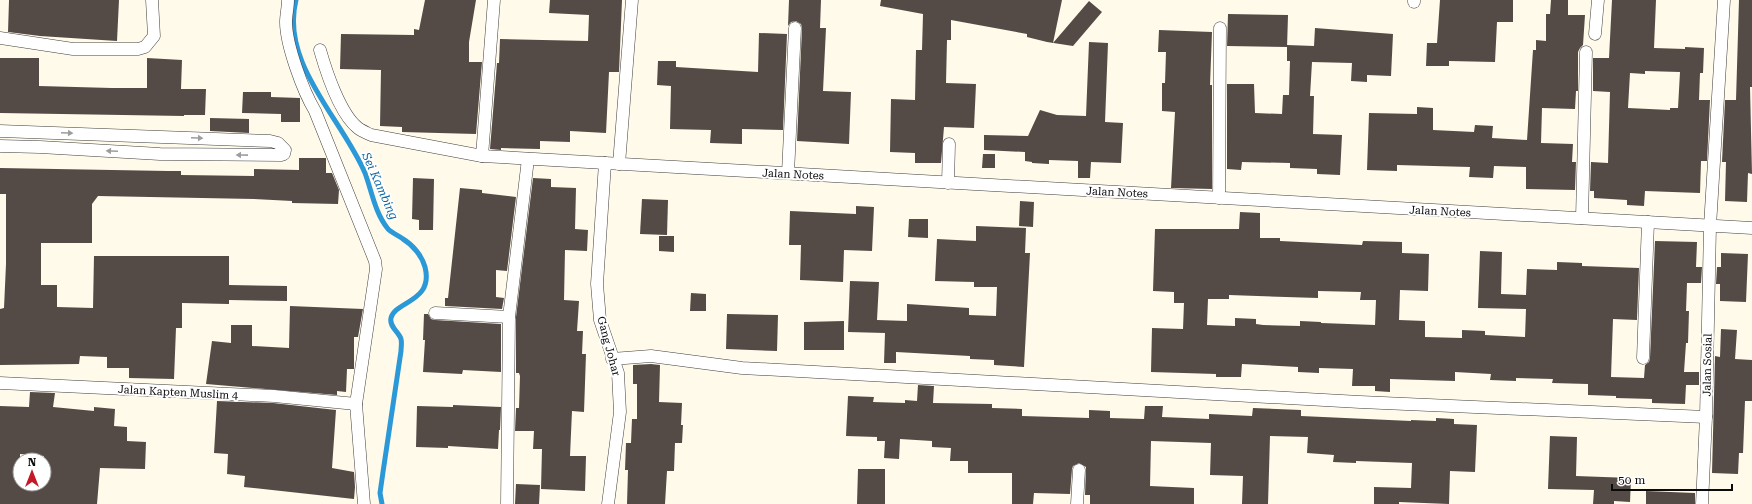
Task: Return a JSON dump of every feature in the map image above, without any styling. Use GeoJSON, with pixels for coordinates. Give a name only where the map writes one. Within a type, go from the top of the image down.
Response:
{"type":"FeatureCollection","features":[{"type":"Feature","properties":{"kind":"street"},"geometry":{"type":"LineString","coordinates":[[0,38],[73,49],[138,49],[145,47],[154,36],[152,0]]}},
{"type":"Feature","properties":{"kind":"street"},"geometry":{"type":"LineString","coordinates":[[288,0],[286,23],[292,53],[303,88],[315,111],[376,269],[356,404],[364,504]]}},
{"type":"Feature","properties":{"kind":"street"},"geometry":{"type":"LineString","coordinates":[[482,156],[494,0]]}},
{"type":"Feature","properties":{"kind":"street"},"geometry":{"type":"LineString","coordinates":[[619,164],[632,0]]}},
{"type":"Feature","properties":{"kind":"street"},"geometry":{"type":"LineString","coordinates":[[1596,34],[1598,0]]}},
{"type":"Feature","properties":{"kind":"street","name":"Jalan Sosial"},"geometry":{"type":"LineString","coordinates":[[1702,504],[1706,417],[1710,226],[1724,0]]}},
{"type":"Feature","properties":{"kind":"street"},"geometry":{"type":"LineString","coordinates":[[788,174],[795,28]]}},
{"type":"Feature","properties":{"kind":"street"},"geometry":{"type":"LineString","coordinates":[[1219,198],[1220,28]]}},
{"type":"Feature","properties":{"kind":"street","name":"Jalan Notes"},"geometry":{"type":"LineString","coordinates":[[320,50],[336,95],[349,118],[357,128],[371,135],[482,156],[1752,228]]}},
{"type":"Feature","properties":{"kind":"street"},"geometry":{"type":"LineString","coordinates":[[1582,218],[1586,52]]}},
{"type":"Feature","properties":{"kind":"street"},"geometry":{"type":"LineString","coordinates":[[0,131],[41,131],[270,141],[278,143],[285,150],[284,154],[281,155],[160,154],[0,146]]}},
{"type":"Feature","properties":{"kind":"street"},"geometry":{"type":"LineString","coordinates":[[40,147],[41,131]]}},
{"type":"Feature","properties":{"kind":"street"},"geometry":{"type":"LineString","coordinates":[[160,136],[160,154]]}},
{"type":"Feature","properties":{"kind":"street"},"geometry":{"type":"LineString","coordinates":[[948,183],[949,144]]}},
{"type":"Feature","properties":{"kind":"street"},"geometry":{"type":"LineString","coordinates":[[507,504],[509,316],[528,159]]}},
{"type":"Feature","properties":{"kind":"street","name":"Gang Johar"},"geometry":{"type":"LineString","coordinates":[[605,163],[597,284],[600,320],[618,373],[620,412],[608,504]]}},
{"type":"Feature","properties":{"kind":"street"},"geometry":{"type":"LineString","coordinates":[[1642,358],[1648,222]]}},
{"type":"Feature","properties":{"kind":"street"},"geometry":{"type":"LineString","coordinates":[[435,313],[509,316]]}},
{"type":"Feature","properties":{"kind":"street"},"geometry":{"type":"LineString","coordinates":[[612,359],[651,356],[742,368],[1360,402],[1706,417]]}},
{"type":"Feature","properties":{"kind":"street","name":"Jalan Kapten Muslim 4"},"geometry":{"type":"LineString","coordinates":[[0,383],[274,396],[356,404]]}},
{"type":"Feature","properties":{"kind":"street"},"geometry":{"type":"LineString","coordinates":[[1077,504],[1078,470]]}},
{"type":"Feature","properties":{"kind":"building"},"geometry":{"type":"Polygon","coordinates":[[[9,0],[119,0],[117,41],[40,36],[8,32],[9,0]]]}},
{"type":"Feature","properties":{"kind":"building"},"geometry":{"type":"Polygon","coordinates":[[[425,0],[476,0],[469,42],[469,62],[482,62],[476,134],[402,132],[402,127],[380,126],[381,70],[340,69],[341,34],[414,35],[414,29],[419,30],[425,0]]]}},
{"type":"Feature","properties":{"kind":"building"},"geometry":{"type":"Polygon","coordinates":[[[550,0],[622,0],[619,72],[609,72],[606,133],[570,131],[570,142],[540,141],[540,149],[490,149],[500,39],[588,41],[589,15],[549,13],[550,0]]]}},
{"type":"Feature","properties":{"kind":"building"},"geometry":{"type":"Polygon","coordinates":[[[789,0],[821,0],[820,28],[826,28],[823,91],[851,92],[849,144],[797,141],[802,28],[801,24],[796,21],[791,22],[788,26],[789,0]]]}},
{"type":"Feature","properties":{"kind":"building"},"geometry":{"type":"Polygon","coordinates":[[[881,0],[1062,0],[1053,43],[1027,37],[1027,34],[951,20],[951,40],[947,40],[946,83],[976,84],[974,128],[944,127],[941,163],[915,163],[915,153],[890,152],[891,99],[915,100],[916,50],[922,50],[923,14],[880,6],[881,0]]]}},
{"type":"Feature","properties":{"kind":"building"},"geometry":{"type":"Polygon","coordinates":[[[1440,0],[1513,0],[1513,22],[1497,22],[1495,62],[1449,61],[1449,66],[1426,66],[1427,43],[1437,43],[1440,0]]]}},
{"type":"Feature","properties":{"kind":"building"},"geometry":{"type":"Polygon","coordinates":[[[1551,0],[1568,0],[1568,15],[1585,15],[1583,45],[1578,52],[1578,91],[1576,91],[1575,109],[1542,108],[1541,143],[1573,144],[1572,162],[1576,162],[1575,190],[1526,189],[1526,167],[1494,166],[1493,178],[1469,177],[1470,167],[1397,165],[1397,171],[1367,170],[1369,113],[1417,114],[1417,107],[1433,108],[1433,130],[1474,132],[1475,125],[1493,126],[1492,138],[1527,140],[1533,50],[1536,50],[1536,40],[1546,41],[1546,14],[1550,14],[1551,0]]]}},
{"type":"Feature","properties":{"kind":"building"},"geometry":{"type":"Polygon","coordinates":[[[1612,0],[1656,0],[1654,48],[1704,48],[1703,73],[1700,73],[1699,100],[1710,100],[1707,161],[1701,161],[1700,193],[1645,191],[1644,206],[1627,205],[1627,200],[1594,198],[1594,191],[1590,191],[1591,162],[1608,163],[1610,92],[1593,91],[1593,58],[1609,58],[1612,0]],[[1645,71],[1645,74],[1630,73],[1628,108],[1670,110],[1670,108],[1678,108],[1680,72],[1645,71]]]}},
{"type":"Feature","properties":{"kind":"building"},"geometry":{"type":"Polygon","coordinates":[[[1739,0],[1752,0],[1752,87],[1750,87],[1752,174],[1748,173],[1747,202],[1725,201],[1726,162],[1722,162],[1725,100],[1736,100],[1739,0]]]}},
{"type":"Feature","properties":{"kind":"building"},"geometry":{"type":"Polygon","coordinates":[[[1089,1],[1102,12],[1073,46],[1053,43],[1089,1]]]}},
{"type":"Feature","properties":{"kind":"building"},"geometry":{"type":"Polygon","coordinates":[[[1228,14],[1288,15],[1287,47],[1227,46],[1228,14]]]}},
{"type":"Feature","properties":{"kind":"building"},"geometry":{"type":"Polygon","coordinates":[[[1315,28],[1393,34],[1391,76],[1367,75],[1367,82],[1351,81],[1352,63],[1312,62],[1310,96],[1314,96],[1313,134],[1342,135],[1340,175],[1317,174],[1317,169],[1290,168],[1290,163],[1242,162],[1241,170],[1227,169],[1227,84],[1254,84],[1255,113],[1282,114],[1283,95],[1289,95],[1290,61],[1287,61],[1287,45],[1314,46],[1315,28]]]}},
{"type":"Feature","properties":{"kind":"building"},"geometry":{"type":"Polygon","coordinates":[[[1159,30],[1212,32],[1210,85],[1212,85],[1212,189],[1171,188],[1175,112],[1162,111],[1162,83],[1165,83],[1166,52],[1158,52],[1159,30]]]}},
{"type":"Feature","properties":{"kind":"building"},"geometry":{"type":"Polygon","coordinates":[[[759,33],[787,34],[783,130],[742,129],[742,144],[710,143],[711,130],[670,129],[671,86],[657,85],[658,61],[676,61],[676,67],[758,72],[759,33]]]}},
{"type":"Feature","properties":{"kind":"building"},"geometry":{"type":"Polygon","coordinates":[[[1089,42],[1108,43],[1105,122],[1123,123],[1121,163],[1091,162],[1090,178],[1078,178],[1078,161],[1049,160],[1049,164],[1032,163],[1025,161],[1025,152],[984,150],[984,135],[1028,136],[1040,110],[1057,115],[1086,116],[1089,42]]]}},
{"type":"Feature","properties":{"kind":"building"},"geometry":{"type":"Polygon","coordinates":[[[0,58],[39,58],[39,86],[112,88],[147,88],[147,58],[182,60],[181,89],[206,89],[205,115],[184,116],[0,113],[0,58]]]}},
{"type":"Feature","properties":{"kind":"building"},"geometry":{"type":"Polygon","coordinates":[[[243,92],[271,92],[271,97],[300,98],[300,122],[281,122],[281,114],[242,113],[243,92]]]}},
{"type":"Feature","properties":{"kind":"building"},"geometry":{"type":"Polygon","coordinates":[[[210,118],[249,119],[249,133],[210,131],[210,118]]]}},
{"type":"Feature","properties":{"kind":"building"},"geometry":{"type":"Polygon","coordinates":[[[983,154],[995,154],[995,168],[982,168],[983,154]]]}},
{"type":"Feature","properties":{"kind":"building"},"geometry":{"type":"Polygon","coordinates":[[[299,158],[326,158],[326,173],[332,173],[339,190],[338,204],[292,203],[292,201],[254,199],[98,196],[92,204],[92,243],[41,243],[41,285],[57,285],[57,307],[93,308],[94,256],[229,256],[229,285],[287,286],[287,301],[229,300],[229,304],[182,303],[182,328],[176,328],[174,379],[129,378],[129,368],[107,368],[107,357],[80,356],[79,364],[0,365],[0,309],[4,308],[6,264],[6,194],[0,194],[0,168],[181,171],[181,175],[254,176],[254,169],[299,170],[299,158]]]}},
{"type":"Feature","properties":{"kind":"building"},"geometry":{"type":"Polygon","coordinates":[[[413,178],[434,179],[433,230],[419,230],[419,220],[412,219],[413,178]]]}},
{"type":"Feature","properties":{"kind":"building"},"geometry":{"type":"Polygon","coordinates":[[[533,178],[551,179],[551,187],[576,188],[575,229],[588,230],[587,251],[565,250],[564,300],[579,301],[577,331],[583,331],[582,354],[586,354],[584,412],[572,411],[570,456],[586,456],[585,491],[541,489],[542,449],[533,449],[534,431],[515,431],[516,408],[519,408],[520,376],[519,373],[516,373],[516,317],[533,178]]]}},
{"type":"Feature","properties":{"kind":"building"},"geometry":{"type":"Polygon","coordinates":[[[460,188],[482,190],[482,193],[516,197],[507,271],[496,270],[496,297],[504,298],[502,309],[445,306],[445,298],[448,298],[460,188]]]}},
{"type":"Feature","properties":{"kind":"building"},"geometry":{"type":"Polygon","coordinates":[[[642,199],[668,200],[667,235],[640,234],[642,199]]]}},
{"type":"Feature","properties":{"kind":"building"},"geometry":{"type":"Polygon","coordinates":[[[1020,201],[1034,202],[1033,227],[1019,226],[1020,201]]]}},
{"type":"Feature","properties":{"kind":"building"},"geometry":{"type":"Polygon","coordinates":[[[856,206],[874,207],[872,251],[844,250],[843,282],[800,280],[801,245],[789,245],[790,211],[856,214],[856,206]]]}},
{"type":"Feature","properties":{"kind":"building"},"geometry":{"type":"Polygon","coordinates":[[[1240,212],[1260,213],[1260,238],[1280,238],[1280,241],[1362,245],[1363,241],[1402,242],[1402,253],[1429,254],[1428,291],[1400,290],[1399,320],[1425,321],[1425,337],[1462,338],[1462,330],[1485,331],[1485,335],[1525,337],[1526,309],[1478,308],[1480,251],[1502,252],[1501,294],[1526,295],[1527,269],[1557,270],[1557,262],[1582,263],[1582,266],[1639,268],[1637,320],[1613,319],[1611,377],[1644,378],[1645,365],[1649,362],[1650,358],[1655,241],[1697,242],[1696,267],[1702,267],[1701,283],[1687,283],[1686,311],[1689,311],[1688,343],[1686,343],[1684,372],[1699,372],[1699,385],[1686,385],[1685,404],[1652,403],[1652,399],[1616,398],[1616,396],[1588,395],[1588,384],[1552,383],[1553,379],[1516,378],[1516,381],[1490,380],[1491,374],[1455,372],[1455,381],[1390,379],[1390,392],[1375,391],[1375,386],[1352,386],[1353,369],[1319,368],[1319,373],[1298,372],[1298,367],[1242,364],[1241,377],[1216,377],[1216,374],[1151,372],[1152,328],[1183,329],[1184,303],[1174,303],[1174,292],[1153,291],[1155,229],[1239,229],[1240,212]],[[1318,291],[1318,298],[1229,295],[1229,299],[1208,299],[1207,325],[1235,326],[1235,318],[1256,319],[1256,324],[1263,325],[1300,326],[1300,321],[1375,325],[1376,300],[1360,300],[1361,292],[1318,291]]]}},
{"type":"Feature","properties":{"kind":"building"},"geometry":{"type":"Polygon","coordinates":[[[909,219],[928,219],[928,238],[908,237],[909,219]]]}},
{"type":"Feature","properties":{"kind":"building"},"geometry":{"type":"Polygon","coordinates":[[[976,226],[1026,228],[1025,253],[1030,253],[1024,367],[994,365],[994,360],[970,359],[970,356],[896,352],[896,363],[884,363],[885,333],[848,332],[850,281],[879,282],[877,320],[907,321],[907,304],[969,308],[969,315],[996,316],[997,287],[974,287],[974,282],[935,281],[937,239],[976,241],[976,226]]]}},
{"type":"Feature","properties":{"kind":"building"},"geometry":{"type":"Polygon","coordinates":[[[659,236],[674,236],[674,252],[659,251],[659,236]]]}},
{"type":"Feature","properties":{"kind":"building"},"geometry":{"type":"Polygon","coordinates":[[[1721,253],[1748,254],[1746,302],[1720,301],[1720,284],[1716,284],[1717,267],[1721,267],[1721,253]]]}},
{"type":"Feature","properties":{"kind":"building"},"geometry":{"type":"Polygon","coordinates":[[[691,293],[706,294],[706,311],[690,311],[691,293]]]}},
{"type":"Feature","properties":{"kind":"building"},"geometry":{"type":"Polygon","coordinates":[[[290,306],[363,309],[358,337],[354,337],[354,369],[347,369],[346,392],[337,391],[337,395],[206,384],[212,341],[231,343],[231,325],[252,325],[252,346],[289,348],[290,306]]]}},
{"type":"Feature","properties":{"kind":"building"},"geometry":{"type":"Polygon","coordinates":[[[424,314],[428,314],[431,319],[435,320],[501,324],[501,372],[463,370],[462,374],[423,372],[425,340],[423,340],[424,314]]]}},
{"type":"Feature","properties":{"kind":"building"},"geometry":{"type":"Polygon","coordinates":[[[727,314],[778,315],[777,351],[726,349],[727,314]]]}},
{"type":"Feature","properties":{"kind":"building"},"geometry":{"type":"Polygon","coordinates":[[[844,321],[844,350],[804,350],[804,322],[844,321]]]}},
{"type":"Feature","properties":{"kind":"building"},"geometry":{"type":"Polygon","coordinates":[[[1721,329],[1737,330],[1735,359],[1752,360],[1752,401],[1745,401],[1743,453],[1739,453],[1738,474],[1712,473],[1715,356],[1720,357],[1721,329]]]}},
{"type":"Feature","properties":{"kind":"building"},"geometry":{"type":"Polygon","coordinates":[[[633,365],[660,365],[659,402],[682,403],[682,443],[675,443],[674,471],[667,471],[665,504],[627,504],[628,470],[625,470],[626,443],[631,443],[632,419],[637,419],[637,384],[633,384],[633,365]]]}},
{"type":"Feature","properties":{"kind":"building"},"geometry":{"type":"Polygon","coordinates":[[[918,385],[934,386],[933,403],[992,404],[992,408],[1022,409],[1022,416],[1089,418],[1089,410],[1110,411],[1110,418],[1144,419],[1145,406],[1163,406],[1162,417],[1209,419],[1209,414],[1252,416],[1253,408],[1301,410],[1301,416],[1411,421],[1436,421],[1436,418],[1454,419],[1454,424],[1477,425],[1475,472],[1450,471],[1449,504],[1399,502],[1399,504],[1374,504],[1374,487],[1411,488],[1412,463],[1356,461],[1356,463],[1333,462],[1334,455],[1307,453],[1308,437],[1270,436],[1268,504],[1242,504],[1243,476],[1210,475],[1211,443],[1151,441],[1150,486],[1194,488],[1194,504],[1090,504],[1090,495],[1085,495],[1086,467],[1079,463],[1073,466],[1072,469],[1070,494],[1034,493],[1033,504],[1012,504],[1012,473],[968,473],[968,461],[950,461],[951,448],[932,447],[932,441],[900,439],[899,459],[884,458],[885,441],[877,441],[877,437],[846,436],[848,396],[874,397],[873,402],[905,403],[905,400],[917,401],[918,385]]]}},
{"type":"Feature","properties":{"kind":"building"},"geometry":{"type":"Polygon","coordinates":[[[30,392],[55,393],[53,407],[94,411],[94,407],[115,409],[114,426],[127,427],[127,441],[146,442],[145,469],[100,468],[97,504],[0,504],[0,406],[29,407],[30,392]]]}},
{"type":"Feature","properties":{"kind":"building"},"geometry":{"type":"Polygon","coordinates":[[[217,401],[273,403],[336,410],[332,468],[354,472],[354,499],[244,487],[245,476],[227,474],[228,454],[214,453],[217,401]]]}},
{"type":"Feature","properties":{"kind":"building"},"geometry":{"type":"Polygon","coordinates":[[[453,405],[501,407],[498,449],[448,446],[448,448],[416,447],[417,406],[453,407],[453,405]]]}},
{"type":"Feature","properties":{"kind":"building"},"geometry":{"type":"Polygon","coordinates":[[[1550,436],[1577,437],[1576,476],[1631,478],[1630,502],[1614,501],[1614,504],[1593,504],[1594,490],[1548,489],[1550,436]]]}},
{"type":"Feature","properties":{"kind":"building"},"geometry":{"type":"Polygon","coordinates":[[[858,469],[885,469],[885,504],[857,504],[858,469]]]}},
{"type":"Feature","properties":{"kind":"building"},"geometry":{"type":"Polygon","coordinates":[[[516,484],[540,485],[539,504],[515,504],[516,484]]]}},
{"type":"Feature","properties":{"kind":"building"},"geometry":{"type":"Polygon","coordinates":[[[1646,491],[1695,493],[1695,504],[1646,504],[1646,491]]]}},
{"type":"Feature","properties":{"kind":"waterway","name":"Sei Kambing"},"geometry":{"type":"LineString","coordinates":[[296,0],[293,23],[297,46],[305,68],[316,90],[355,153],[365,173],[377,209],[384,223],[388,229],[407,241],[414,248],[422,259],[425,267],[426,279],[424,287],[419,294],[394,312],[391,318],[391,324],[401,339],[401,351],[380,493],[382,504]]}}]}
